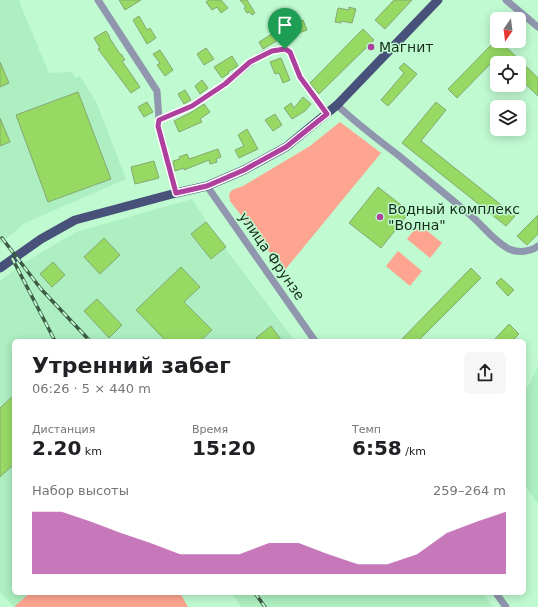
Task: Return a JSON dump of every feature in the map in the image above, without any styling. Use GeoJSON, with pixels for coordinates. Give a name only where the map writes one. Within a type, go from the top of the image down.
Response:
{"type":"FeatureCollection","features":[{"type":"Feature","properties":{"kind":"main road"},"geometry":{"type":"LineString","coordinates":[[0,268],[41,239],[75,220],[207,186],[244,170],[286,147],[337,105],[438,0]]}},
{"type":"Feature","properties":{"kind":"street"},"geometry":{"type":"LineString","coordinates":[[98,0],[157,91],[158,126],[176,193]]}},
{"type":"Feature","properties":{"kind":"street"},"geometry":{"type":"LineString","coordinates":[[506,0],[538,27]]}},
{"type":"Feature","properties":{"kind":"street"},"geometry":{"type":"LineString","coordinates":[[159,120],[192,106],[225,84],[250,62],[272,51],[285,49],[290,52],[300,77],[327,114]]}},
{"type":"Feature","properties":{"kind":"street"},"geometry":{"type":"LineString","coordinates":[[337,105],[358,124],[474,218],[501,244],[510,250],[516,251],[529,251],[538,248]]}},
{"type":"Feature","properties":{"kind":"street","name":"улица Фрунзе"},"geometry":{"type":"LineString","coordinates":[[207,186],[314,339]]}},
{"type":"Feature","properties":{"kind":"street"},"geometry":{"type":"LineString","coordinates":[[497,595],[506,607]]}},
{"type":"Feature","properties":{"kind":"shaded area"},"geometry":{"type":"Polygon","coordinates":[[[0,0],[19,0],[49,73],[72,72],[75,78],[80,76],[97,104],[126,179],[25,223],[0,244],[0,0]]]}},
{"type":"Feature","properties":{"kind":"shaded area"},"geometry":{"type":"Polygon","coordinates":[[[340,122],[381,153],[284,271],[230,201],[229,194],[232,190],[243,186],[310,146],[340,122]]]}},
{"type":"Feature","properties":{"kind":"shaded area"},"geometry":{"type":"Polygon","coordinates":[[[192,199],[214,233],[294,339],[12,339],[12,595],[28,595],[14,607],[0,592],[0,281],[25,262],[76,232],[192,199]]]}},
{"type":"Feature","properties":{"kind":"shaded area"},"geometry":{"type":"Polygon","coordinates":[[[419,224],[442,243],[430,258],[407,239],[419,224]]]}},
{"type":"Feature","properties":{"kind":"shaded area"},"geometry":{"type":"Polygon","coordinates":[[[398,251],[422,271],[410,286],[386,266],[398,251]]]}},
{"type":"Feature","properties":{"kind":"shaded area"},"geometry":{"type":"Polygon","coordinates":[[[538,366],[538,504],[526,487],[526,387],[529,385],[538,366]]]}},
{"type":"Feature","properties":{"kind":"shaded area"},"geometry":{"type":"Polygon","coordinates":[[[28,595],[181,595],[188,607],[14,607],[28,595]]]}},
{"type":"Feature","properties":{"kind":"shaded area"},"geometry":{"type":"Polygon","coordinates":[[[233,595],[484,595],[493,607],[241,607],[233,595]]]}},
{"type":"Feature","properties":{"kind":"building"},"geometry":{"type":"Polygon","coordinates":[[[119,0],[141,0],[125,10],[119,0]]]}},
{"type":"Feature","properties":{"kind":"building"},"geometry":{"type":"Polygon","coordinates":[[[209,0],[221,0],[228,8],[221,13],[217,7],[212,10],[206,2],[209,0]]]}},
{"type":"Feature","properties":{"kind":"building"},"geometry":{"type":"Polygon","coordinates":[[[240,0],[247,0],[255,13],[252,15],[250,12],[247,13],[244,8],[246,7],[240,0]]]}},
{"type":"Feature","properties":{"kind":"building"},"geometry":{"type":"Polygon","coordinates":[[[394,0],[412,0],[385,29],[375,20],[394,0]]]}},
{"type":"Feature","properties":{"kind":"building"},"geometry":{"type":"Polygon","coordinates":[[[349,7],[356,9],[352,23],[341,21],[341,23],[335,22],[338,8],[349,10],[349,7]]]}},
{"type":"Feature","properties":{"kind":"building"},"geometry":{"type":"Polygon","coordinates":[[[139,16],[147,30],[150,28],[156,38],[147,44],[133,20],[139,16]]]}},
{"type":"Feature","properties":{"kind":"building"},"geometry":{"type":"Polygon","coordinates":[[[303,20],[307,30],[296,34],[292,24],[303,20]]]}},
{"type":"Feature","properties":{"kind":"building"},"geometry":{"type":"Polygon","coordinates":[[[283,27],[291,39],[283,45],[281,45],[278,40],[263,49],[259,42],[283,27]]]}},
{"type":"Feature","properties":{"kind":"building"},"geometry":{"type":"Polygon","coordinates":[[[363,29],[374,40],[319,94],[310,83],[363,29]]]}},
{"type":"Feature","properties":{"kind":"building"},"geometry":{"type":"Polygon","coordinates":[[[106,31],[125,60],[122,61],[140,87],[131,93],[98,49],[100,48],[94,38],[106,31]]]}},
{"type":"Feature","properties":{"kind":"building"},"geometry":{"type":"Polygon","coordinates":[[[490,46],[490,48],[507,48],[515,56],[490,56],[490,64],[457,98],[448,89],[490,46]]]}},
{"type":"Feature","properties":{"kind":"building"},"geometry":{"type":"Polygon","coordinates":[[[206,48],[214,59],[204,65],[197,54],[206,48]]]}},
{"type":"Feature","properties":{"kind":"building"},"geometry":{"type":"Polygon","coordinates":[[[160,50],[173,70],[165,76],[157,65],[160,63],[153,54],[160,50]]]}},
{"type":"Feature","properties":{"kind":"building"},"geometry":{"type":"Polygon","coordinates":[[[232,56],[238,66],[222,78],[214,67],[232,56]]]}},
{"type":"Feature","properties":{"kind":"building"},"geometry":{"type":"Polygon","coordinates":[[[281,58],[290,80],[283,83],[279,73],[275,74],[270,62],[281,58]]]}},
{"type":"Feature","properties":{"kind":"building"},"geometry":{"type":"Polygon","coordinates":[[[0,62],[9,83],[0,87],[0,62]]]}},
{"type":"Feature","properties":{"kind":"building"},"geometry":{"type":"Polygon","coordinates":[[[404,63],[417,74],[388,106],[381,100],[404,73],[399,68],[404,63]]]}},
{"type":"Feature","properties":{"kind":"building"},"geometry":{"type":"Polygon","coordinates":[[[526,66],[538,78],[538,96],[526,85],[526,66]]]}},
{"type":"Feature","properties":{"kind":"building"},"geometry":{"type":"Polygon","coordinates":[[[202,80],[208,88],[200,94],[195,86],[202,80]]]}},
{"type":"Feature","properties":{"kind":"building"},"geometry":{"type":"Polygon","coordinates":[[[185,90],[191,100],[184,104],[178,94],[185,90]]]}},
{"type":"Feature","properties":{"kind":"building"},"geometry":{"type":"Polygon","coordinates":[[[78,92],[111,179],[48,202],[16,115],[78,92]]]}},
{"type":"Feature","properties":{"kind":"building"},"geometry":{"type":"Polygon","coordinates":[[[303,97],[311,104],[305,111],[292,119],[284,108],[291,103],[294,108],[303,97]]]}},
{"type":"Feature","properties":{"kind":"building"},"geometry":{"type":"Polygon","coordinates":[[[147,102],[153,112],[144,117],[138,107],[147,102]]]}},
{"type":"Feature","properties":{"kind":"building"},"geometry":{"type":"Polygon","coordinates":[[[436,102],[446,110],[421,141],[515,216],[506,226],[402,143],[436,102]]]}},
{"type":"Feature","properties":{"kind":"building"},"geometry":{"type":"Polygon","coordinates":[[[204,104],[210,112],[200,119],[202,122],[179,132],[174,121],[204,104]]]}},
{"type":"Feature","properties":{"kind":"building"},"geometry":{"type":"Polygon","coordinates":[[[275,114],[282,125],[273,131],[265,120],[275,114]]]}},
{"type":"Feature","properties":{"kind":"building"},"geometry":{"type":"Polygon","coordinates":[[[0,118],[10,142],[0,146],[0,118]]]}},
{"type":"Feature","properties":{"kind":"building"},"geometry":{"type":"Polygon","coordinates":[[[247,129],[258,149],[239,158],[235,150],[244,146],[238,135],[247,129]]]}},
{"type":"Feature","properties":{"kind":"building"},"geometry":{"type":"Polygon","coordinates":[[[218,149],[221,157],[216,159],[217,162],[210,164],[209,160],[184,170],[184,168],[175,171],[173,161],[180,159],[179,157],[187,154],[189,159],[218,149]]]}},
{"type":"Feature","properties":{"kind":"building"},"geometry":{"type":"Polygon","coordinates":[[[154,161],[159,178],[135,184],[131,167],[154,161]]]}},
{"type":"Feature","properties":{"kind":"building","name":"Водный комплекс \"Волна\""},"geometry":{"type":"Polygon","coordinates":[[[378,187],[410,212],[381,248],[349,223],[378,187]]]}},
{"type":"Feature","properties":{"kind":"building"},"geometry":{"type":"Polygon","coordinates":[[[538,215],[538,234],[527,245],[517,236],[538,215]]]}},
{"type":"Feature","properties":{"kind":"building"},"geometry":{"type":"Polygon","coordinates":[[[206,222],[226,247],[211,259],[191,234],[206,222]]]}},
{"type":"Feature","properties":{"kind":"building"},"geometry":{"type":"Polygon","coordinates":[[[104,238],[120,255],[100,274],[84,257],[104,238]]]}},
{"type":"Feature","properties":{"kind":"building"},"geometry":{"type":"Polygon","coordinates":[[[53,262],[65,275],[52,287],[40,274],[53,262]]]}},
{"type":"Feature","properties":{"kind":"building"},"geometry":{"type":"Polygon","coordinates":[[[181,267],[200,287],[184,302],[212,330],[202,339],[164,339],[136,310],[181,267]]]}},
{"type":"Feature","properties":{"kind":"building"},"geometry":{"type":"Polygon","coordinates":[[[471,268],[481,278],[420,339],[402,339],[471,268]]]}},
{"type":"Feature","properties":{"kind":"building"},"geometry":{"type":"Polygon","coordinates":[[[501,278],[514,290],[508,296],[496,283],[501,278]]]}},
{"type":"Feature","properties":{"kind":"building"},"geometry":{"type":"Polygon","coordinates":[[[97,299],[122,325],[109,338],[84,311],[97,299]]]}},
{"type":"Feature","properties":{"kind":"building"},"geometry":{"type":"Polygon","coordinates":[[[509,324],[519,334],[514,339],[495,339],[509,324]]]}},
{"type":"Feature","properties":{"kind":"building"},"geometry":{"type":"Polygon","coordinates":[[[271,326],[281,339],[257,339],[256,338],[271,326]]]}},
{"type":"Feature","properties":{"kind":"building"},"geometry":{"type":"Polygon","coordinates":[[[12,397],[12,466],[0,477],[0,408],[12,397]]]}},
{"type":"Feature","properties":{"kind":"railway"},"geometry":{"type":"LineString","coordinates":[[2,238],[41,289],[88,339]]}},
{"type":"Feature","properties":{"kind":"railway"},"geometry":{"type":"LineString","coordinates":[[12,258],[54,339]]}},
{"type":"Feature","properties":{"kind":"railway"},"geometry":{"type":"LineString","coordinates":[[256,595],[265,607]]}},
{"type":"Feature","properties":{"kind":"place","name":"Магнит"},"geometry":{"type":"Point","coordinates":[371,47]}},
{"type":"Feature","properties":{"kind":"place","name":"Водный комплекс \"Волна\""},"geometry":{"type":"Point","coordinates":[380,217]}},
{"type":"Feature","properties":{"kind":"route"},"geometry":{"type":"LineString","coordinates":[[285,49],[290,52],[300,77],[327,114],[286,147],[244,170],[207,186],[176,193],[158,126],[159,120],[192,106],[225,84],[250,62],[272,51],[285,49]]}}]}
